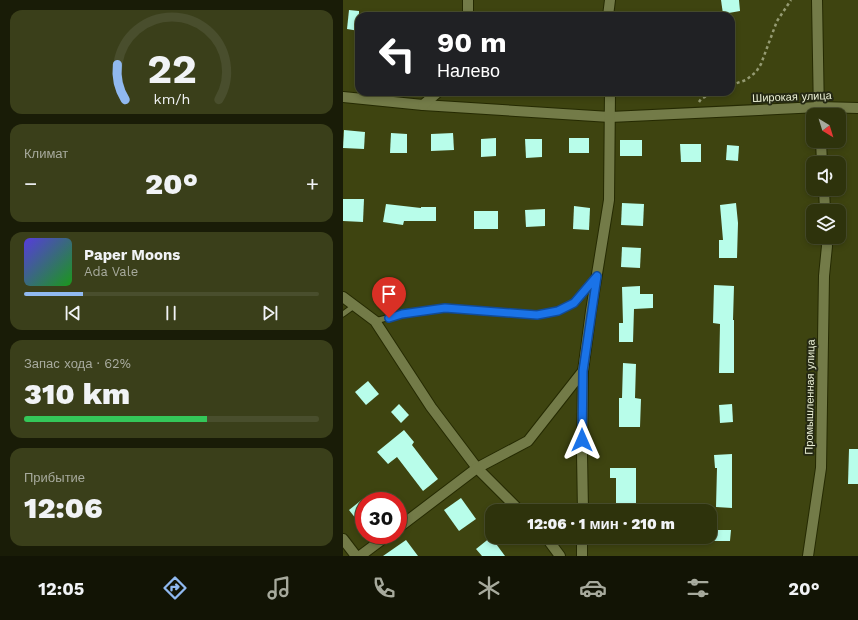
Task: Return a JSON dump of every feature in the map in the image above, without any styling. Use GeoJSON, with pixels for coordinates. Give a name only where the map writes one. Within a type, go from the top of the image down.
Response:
{"type":"FeatureCollection","features":[{"type":"Feature","properties":{"kind":"street"},"geometry":{"type":"LineString","coordinates":[[468,0],[468,12]]}},
{"type":"Feature","properties":{"kind":"street"},"geometry":{"type":"LineString","coordinates":[[608,12],[610,0]]}},
{"type":"Feature","properties":{"kind":"street"},"geometry":{"type":"LineString","coordinates":[[817,0],[819,108]]}},
{"type":"Feature","properties":{"kind":"street"},"geometry":{"type":"LineString","coordinates":[[423,105],[433,96]]}},
{"type":"Feature","properties":{"kind":"street"},"geometry":{"type":"LineString","coordinates":[[583,504],[583,371],[609,200],[610,96]]}},
{"type":"Feature","properties":{"kind":"street","name":"Широкая улица"},"geometry":{"type":"LineString","coordinates":[[343,97],[423,105],[610,117],[806,111]]}},
{"type":"Feature","properties":{"kind":"street","name":"Широкая улица"},"geometry":{"type":"LineString","coordinates":[[846,109],[858,108]]}},
{"type":"Feature","properties":{"kind":"street","name":"Промышленная улица"},"geometry":{"type":"LineString","coordinates":[[808,556],[821,468],[824,283],[827,244]]}},
{"type":"Feature","properties":{"kind":"street"},"geometry":{"type":"LineString","coordinates":[[343,297],[375,321],[431,408],[477,468],[513,504]]}},
{"type":"Feature","properties":{"kind":"street"},"geometry":{"type":"LineString","coordinates":[[407,521],[477,468],[528,441],[583,371]]}},
{"type":"Feature","properties":{"kind":"street"},"geometry":{"type":"LineString","coordinates":[[343,540],[356,556]]}},
{"type":"Feature","properties":{"kind":"street"},"geometry":{"type":"LineString","coordinates":[[360,556],[376,544]]}},
{"type":"Feature","properties":{"kind":"street"},"geometry":{"type":"LineString","coordinates":[[551,544],[560,556]]}},
{"type":"Feature","properties":{"kind":"street"},"geometry":{"type":"LineString","coordinates":[[582,544],[582,556]]}},
{"type":"Feature","properties":{"kind":"lane"},"geometry":{"type":"LineString","coordinates":[[375,321],[402,314],[445,308],[537,315],[558,311],[574,303],[597,276]]}},
{"type":"Feature","properties":{"kind":"lane"},"geometry":{"type":"LineString","coordinates":[[343,314],[354,306]]}},
{"type":"Feature","properties":{"kind":"path"},"geometry":{"type":"LineString","coordinates":[[735,84],[747,80],[756,72],[761,64],[777,21],[791,0]]}},
{"type":"Feature","properties":{"kind":"building"},"geometry":{"type":"Polygon","coordinates":[[[721,0],[739,0],[740,11],[723,12],[721,0]]]}},
{"type":"Feature","properties":{"kind":"building"},"geometry":{"type":"Polygon","coordinates":[[[349,10],[359,11],[355,12],[355,30],[347,29],[349,10]]]}},
{"type":"Feature","properties":{"kind":"building"},"geometry":{"type":"Polygon","coordinates":[[[344,130],[365,132],[364,149],[343,148],[344,130]]]}},
{"type":"Feature","properties":{"kind":"building"},"geometry":{"type":"Polygon","coordinates":[[[391,133],[407,134],[407,153],[390,153],[391,133]]]}},
{"type":"Feature","properties":{"kind":"building"},"geometry":{"type":"Polygon","coordinates":[[[453,133],[454,150],[431,151],[431,134],[453,133]]]}},
{"type":"Feature","properties":{"kind":"building"},"geometry":{"type":"Polygon","coordinates":[[[496,138],[496,156],[481,157],[481,139],[496,138]]]}},
{"type":"Feature","properties":{"kind":"building"},"geometry":{"type":"Polygon","coordinates":[[[569,138],[589,138],[589,153],[569,153],[569,138]]]}},
{"type":"Feature","properties":{"kind":"building"},"geometry":{"type":"Polygon","coordinates":[[[525,139],[542,139],[542,157],[526,158],[525,139]]]}},
{"type":"Feature","properties":{"kind":"building"},"geometry":{"type":"Polygon","coordinates":[[[620,140],[642,140],[642,156],[620,156],[620,140]]]}},
{"type":"Feature","properties":{"kind":"building"},"geometry":{"type":"Polygon","coordinates":[[[680,144],[701,144],[701,162],[681,162],[680,144]]]}},
{"type":"Feature","properties":{"kind":"building"},"geometry":{"type":"Polygon","coordinates":[[[727,145],[739,146],[738,161],[726,160],[727,145]]]}},
{"type":"Feature","properties":{"kind":"building"},"geometry":{"type":"Polygon","coordinates":[[[343,199],[364,199],[363,222],[343,221],[343,199]]]}},
{"type":"Feature","properties":{"kind":"building"},"geometry":{"type":"Polygon","coordinates":[[[622,203],[644,204],[643,226],[621,225],[622,203]]]}},
{"type":"Feature","properties":{"kind":"building"},"geometry":{"type":"Polygon","coordinates":[[[736,203],[738,223],[737,258],[719,258],[719,240],[723,240],[720,205],[736,203]]]}},
{"type":"Feature","properties":{"kind":"building"},"geometry":{"type":"Polygon","coordinates":[[[386,204],[421,208],[436,207],[436,221],[404,221],[403,225],[383,222],[386,204]]]}},
{"type":"Feature","properties":{"kind":"building"},"geometry":{"type":"Polygon","coordinates":[[[574,206],[590,208],[589,230],[573,229],[574,206]]]}},
{"type":"Feature","properties":{"kind":"building"},"geometry":{"type":"Polygon","coordinates":[[[545,209],[545,226],[526,227],[525,210],[545,209]]]}},
{"type":"Feature","properties":{"kind":"building"},"geometry":{"type":"Polygon","coordinates":[[[474,211],[498,211],[498,229],[474,229],[474,211]]]}},
{"type":"Feature","properties":{"kind":"building"},"geometry":{"type":"Polygon","coordinates":[[[622,247],[641,248],[640,268],[621,267],[622,247]]]}},
{"type":"Feature","properties":{"kind":"building"},"geometry":{"type":"Polygon","coordinates":[[[714,285],[734,286],[734,373],[719,373],[720,324],[713,323],[714,285]]]}},
{"type":"Feature","properties":{"kind":"building"},"geometry":{"type":"Polygon","coordinates":[[[640,286],[640,294],[653,294],[653,308],[634,309],[633,342],[619,342],[619,323],[623,323],[622,287],[640,286]]]}},
{"type":"Feature","properties":{"kind":"building"},"geometry":{"type":"Polygon","coordinates":[[[623,363],[636,364],[635,398],[641,399],[640,427],[619,427],[619,398],[622,398],[623,363]]]}},
{"type":"Feature","properties":{"kind":"building"},"geometry":{"type":"Polygon","coordinates":[[[368,381],[379,394],[366,405],[355,392],[368,381]]]}},
{"type":"Feature","properties":{"kind":"building"},"geometry":{"type":"Polygon","coordinates":[[[399,404],[409,415],[401,423],[391,412],[399,404]]]}},
{"type":"Feature","properties":{"kind":"building"},"geometry":{"type":"Polygon","coordinates":[[[732,404],[733,422],[720,423],[719,405],[732,404]]]}},
{"type":"Feature","properties":{"kind":"building"},"geometry":{"type":"Polygon","coordinates":[[[404,430],[414,442],[412,445],[438,479],[423,491],[397,457],[388,464],[377,452],[404,430]]]}},
{"type":"Feature","properties":{"kind":"building"},"geometry":{"type":"Polygon","coordinates":[[[849,449],[858,449],[858,484],[848,484],[849,449]]]}},
{"type":"Feature","properties":{"kind":"building"},"geometry":{"type":"Polygon","coordinates":[[[732,454],[732,508],[717,507],[717,468],[715,468],[714,455],[732,454]]]}},
{"type":"Feature","properties":{"kind":"building"},"geometry":{"type":"Polygon","coordinates":[[[610,468],[636,468],[636,503],[616,503],[616,478],[610,478],[610,468]]]}},
{"type":"Feature","properties":{"kind":"building"},"geometry":{"type":"Polygon","coordinates":[[[461,498],[476,519],[459,531],[444,510],[461,498]]]}},
{"type":"Feature","properties":{"kind":"building"},"geometry":{"type":"Polygon","coordinates":[[[355,505],[355,518],[349,510],[355,505]]]}},
{"type":"Feature","properties":{"kind":"building"},"geometry":{"type":"Polygon","coordinates":[[[717,530],[731,530],[730,541],[717,541],[717,530]]]}},
{"type":"Feature","properties":{"kind":"building"},"geometry":{"type":"Polygon","coordinates":[[[407,541],[418,556],[383,556],[400,544],[407,544],[407,541]]]}},
{"type":"Feature","properties":{"kind":"building"},"geometry":{"type":"Polygon","coordinates":[[[485,542],[485,544],[496,544],[505,556],[482,556],[476,549],[485,542]]]}},
{"type":"Feature","properties":{"kind":"route"},"geometry":{"type":"LineString","coordinates":[[389,318],[402,314],[445,308],[537,315],[558,311],[574,303],[597,276],[583,371],[582,440]]}}]}
